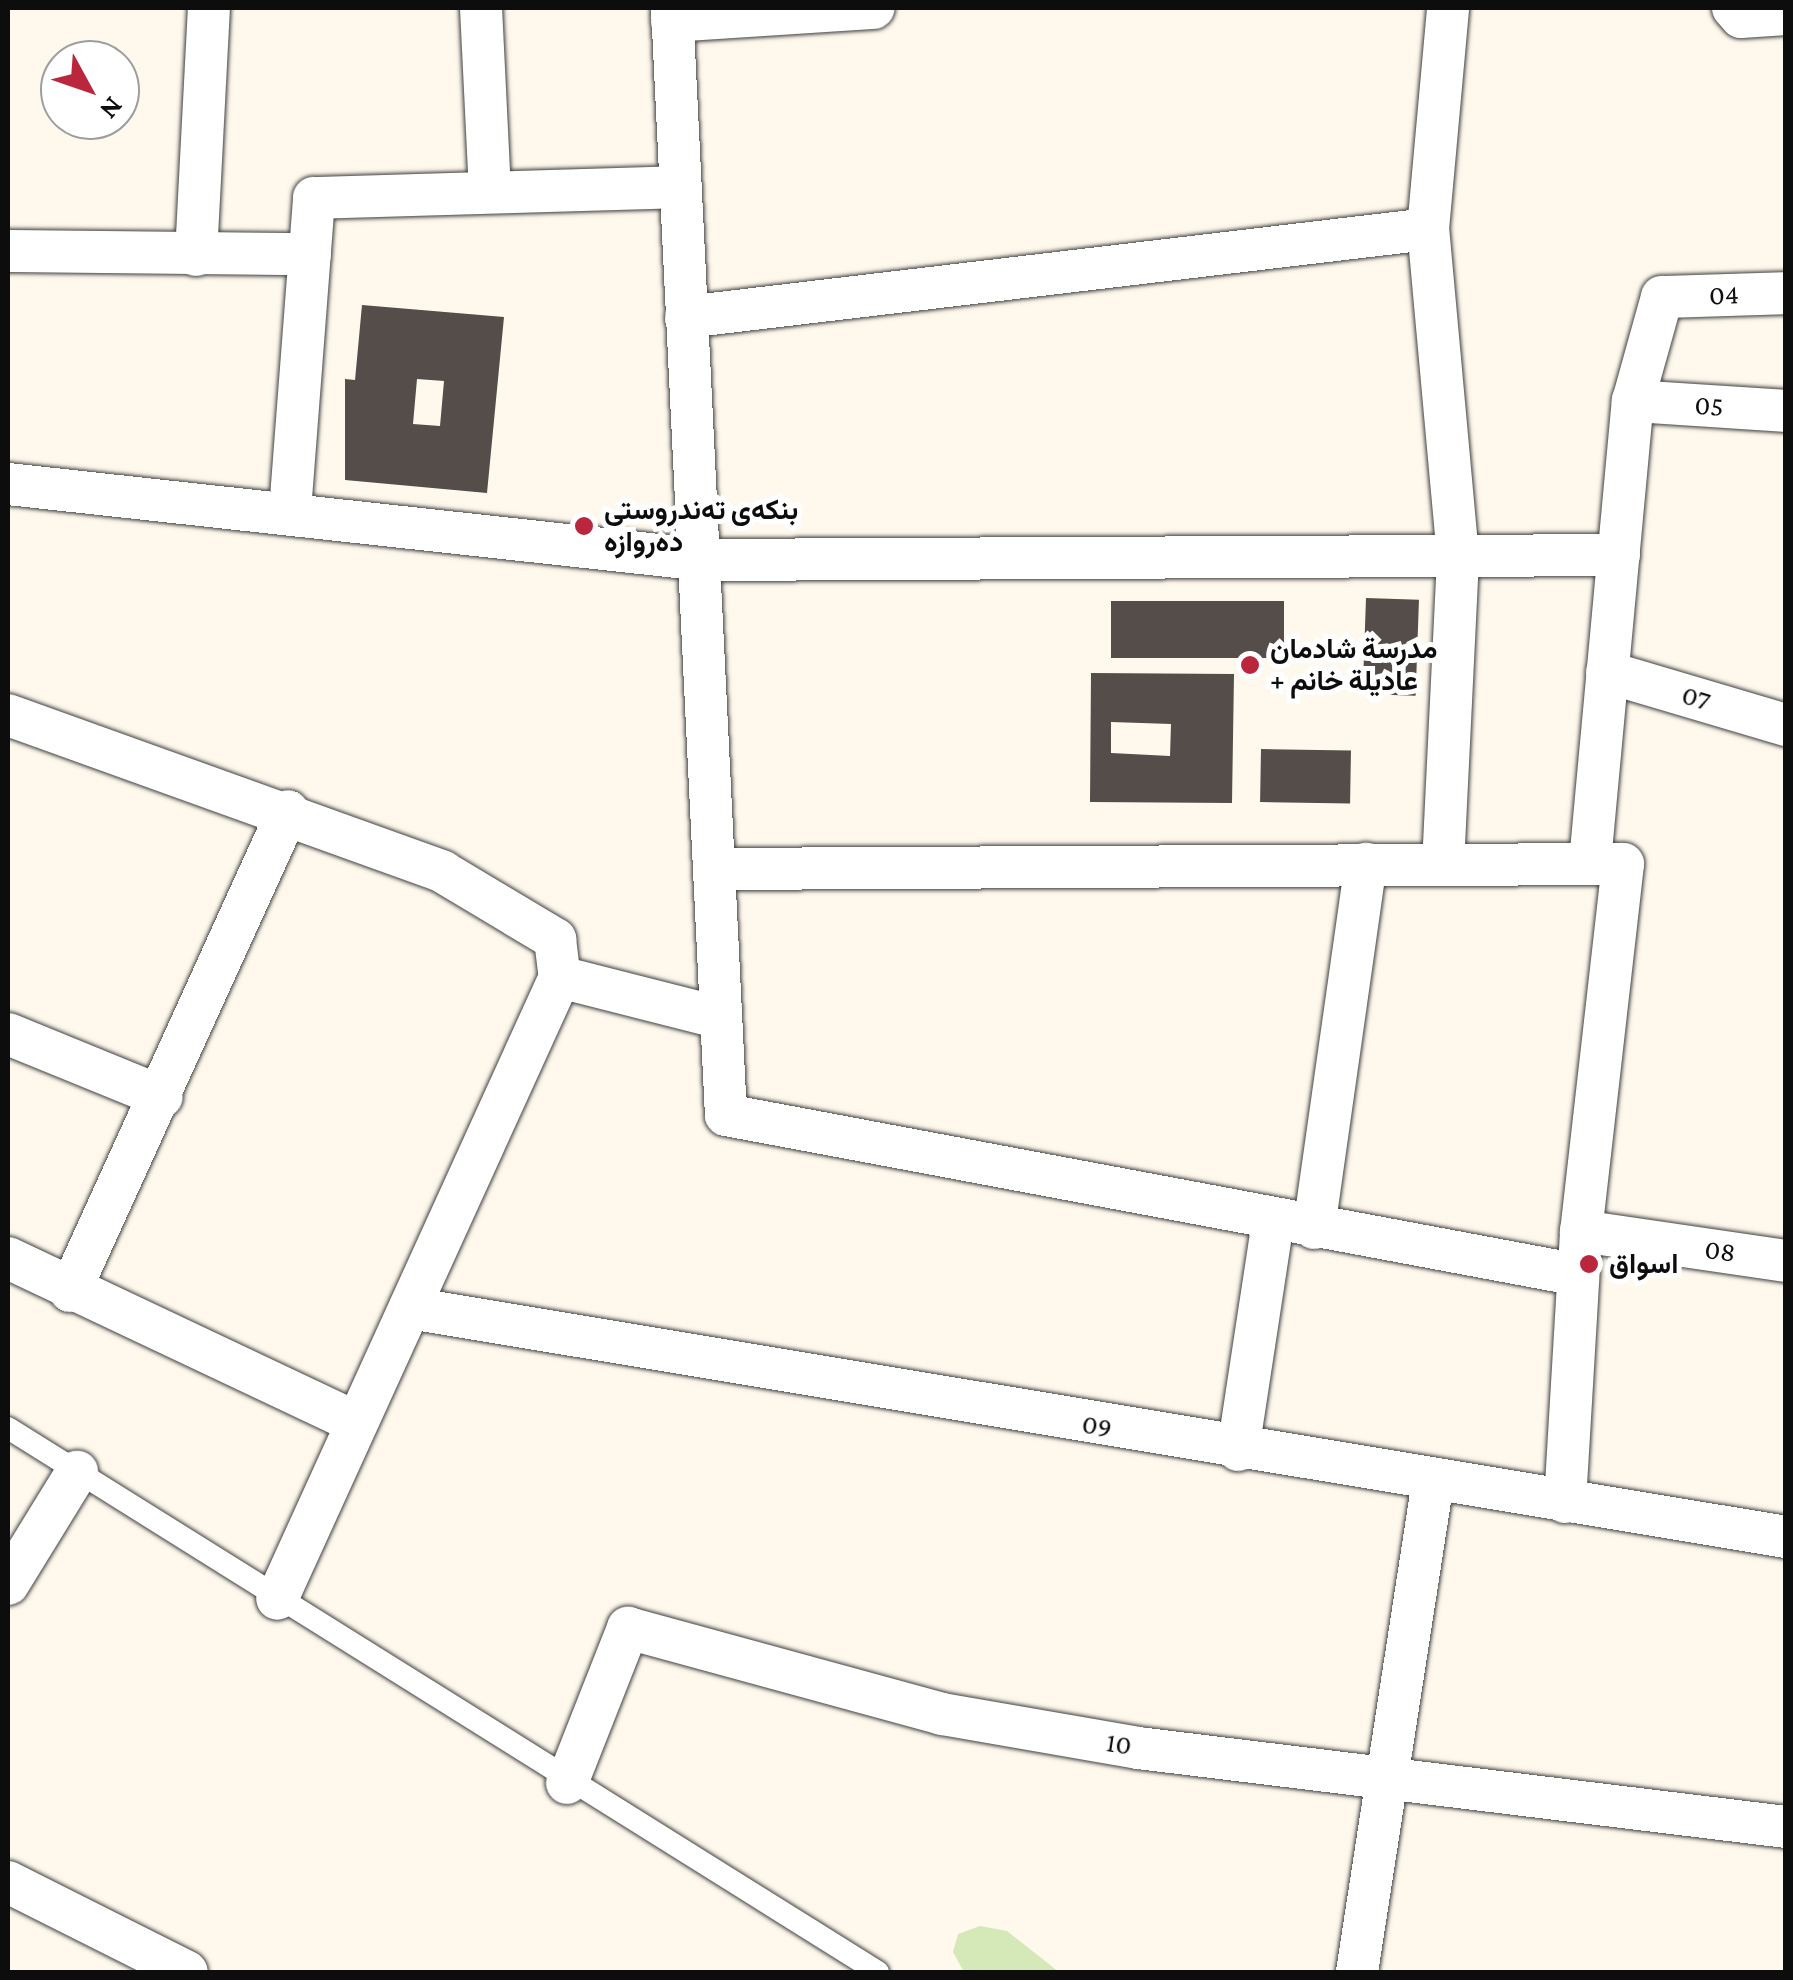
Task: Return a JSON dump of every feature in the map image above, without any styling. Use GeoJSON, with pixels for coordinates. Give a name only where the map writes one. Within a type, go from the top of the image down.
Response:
{"type":"FeatureCollection","features":[{"type":"Feature","properties":{"kind":"street"},"geometry":{"type":"LineString","coordinates":[[196,255],[209,8]]}},
{"type":"Feature","properties":{"kind":"street"},"geometry":{"type":"LineString","coordinates":[[481,8],[490,192]]}},
{"type":"Feature","properties":{"kind":"street"},"geometry":{"type":"LineString","coordinates":[[874,8],[672,14],[686,316],[704,560],[726,1115],[1574,1274]]}},
{"type":"Feature","properties":{"kind":"street"},"geometry":{"type":"LineString","coordinates":[[1443,865],[1458,557],[1428,229],[1448,8]]}},
{"type":"Feature","properties":{"kind":"street"},"geometry":{"type":"LineString","coordinates":[[1737,12],[1786,14]]}},
{"type":"Feature","properties":{"kind":"street"},"geometry":{"type":"LineString","coordinates":[[290,512],[314,198],[680,187]]}},
{"type":"Feature","properties":{"kind":"street"},"geometry":{"type":"LineString","coordinates":[[686,316],[1428,229]]}},
{"type":"Feature","properties":{"kind":"street"},"geometry":{"type":"LineString","coordinates":[[8,250],[310,254]]}},
{"type":"Feature","properties":{"kind":"street","name":"04"},"geometry":{"type":"LineString","coordinates":[[1634,401],[1662,297],[1786,293]]}},
{"type":"Feature","properties":{"kind":"street"},"geometry":{"type":"LineString","coordinates":[[1590,862],[1634,401]]}},
{"type":"Feature","properties":{"kind":"street","name":"05"},"geometry":{"type":"LineString","coordinates":[[1634,401],[1786,411]]}},
{"type":"Feature","properties":{"kind":"street"},"geometry":{"type":"LineString","coordinates":[[8,484],[704,560],[1618,556]]}},
{"type":"Feature","properties":{"kind":"street","name":"07"},"geometry":{"type":"LineString","coordinates":[[1607,672],[1786,725]]}},
{"type":"Feature","properties":{"kind":"street"},"geometry":{"type":"LineString","coordinates":[[8,715],[288,811],[488,892],[555,939],[560,976],[277,1599]]}},
{"type":"Feature","properties":{"kind":"street"},"geometry":{"type":"LineString","coordinates":[[70,1290],[162,1098],[288,811]]}},
{"type":"Feature","properties":{"kind":"street"},"geometry":{"type":"LineString","coordinates":[[1238,1450],[1293,1224],[1366,864]]}},
{"type":"Feature","properties":{"kind":"street"},"geometry":{"type":"LineString","coordinates":[[714,869],[1623,864],[1574,1274],[1566,1502]]}},
{"type":"Feature","properties":{"kind":"street"},"geometry":{"type":"LineString","coordinates":[[560,976],[721,1018]]}},
{"type":"Feature","properties":{"kind":"street"},"geometry":{"type":"LineString","coordinates":[[8,1034],[162,1098]]}},
{"type":"Feature","properties":{"kind":"street","name":"08"},"geometry":{"type":"LineString","coordinates":[[1580,1230],[1786,1261]]}},
{"type":"Feature","properties":{"kind":"street"},"geometry":{"type":"LineString","coordinates":[[8,1258],[355,1422]]}},
{"type":"Feature","properties":{"kind":"street","name":"09"},"geometry":{"type":"LineString","coordinates":[[410,1308],[1238,1450],[1786,1537]]}},
{"type":"Feature","properties":{"kind":"street"},"geometry":{"type":"LineString","coordinates":[[8,1584],[77,1472]]}},
{"type":"Feature","properties":{"kind":"street"},"geometry":{"type":"LineString","coordinates":[[1358,1972],[1433,1481]]}},
{"type":"Feature","properties":{"kind":"street","name":"10"},"geometry":{"type":"LineString","coordinates":[[567,1783],[628,1628],[942,1714],[1138,1748],[1388,1772],[1786,1827]]}},
{"type":"Feature","properties":{"kind":"street"},"geometry":{"type":"LineString","coordinates":[[8,1882],[188,1972]]}},
{"type":"Feature","properties":{"kind":"lane"},"geometry":{"type":"LineString","coordinates":[[8,1428],[567,1783],[878,1972]]}},
{"type":"Feature","properties":{"kind":"green space"},"geometry":{"type":"Polygon","coordinates":[[[980,1926],[1007,1931],[1059,1972],[964,1972],[953,1952],[958,1934],[980,1926]]]}},
{"type":"Feature","properties":{"kind":"building"},"geometry":{"type":"Polygon","coordinates":[[[362,305],[504,317],[487,493],[345,480],[345,379],[355,380],[362,305]],[[417,379],[413,424],[440,426],[444,381],[417,379]]]}},
{"type":"Feature","properties":{"kind":"building"},"geometry":{"type":"Polygon","coordinates":[[[1366,598],[1419,600],[1416,696],[1363,694],[1366,598]]]}},
{"type":"Feature","properties":{"kind":"building"},"geometry":{"type":"Polygon","coordinates":[[[1111,601],[1284,601],[1284,658],[1111,658],[1111,601]]]}},
{"type":"Feature","properties":{"kind":"building"},"geometry":{"type":"Polygon","coordinates":[[[1091,673],[1234,674],[1232,803],[1090,802],[1091,673]],[[1111,722],[1111,753],[1170,756],[1171,724],[1111,722]]]}},
{"type":"Feature","properties":{"kind":"building"},"geometry":{"type":"Polygon","coordinates":[[[1261,749],[1351,751],[1350,804],[1260,802],[1261,749]]]}},
{"type":"Feature","properties":{"kind":"place","name":"بنکەی تەندروستی دەروازە"},"geometry":{"type":"Point","coordinates":[584,526]}},
{"type":"Feature","properties":{"kind":"place","name":"مدرسة شادمان + عاديلة خانم"},"geometry":{"type":"Point","coordinates":[1250,665]}},
{"type":"Feature","properties":{"kind":"place","name":"اسواق"},"geometry":{"type":"Point","coordinates":[1589,1264]}}]}
